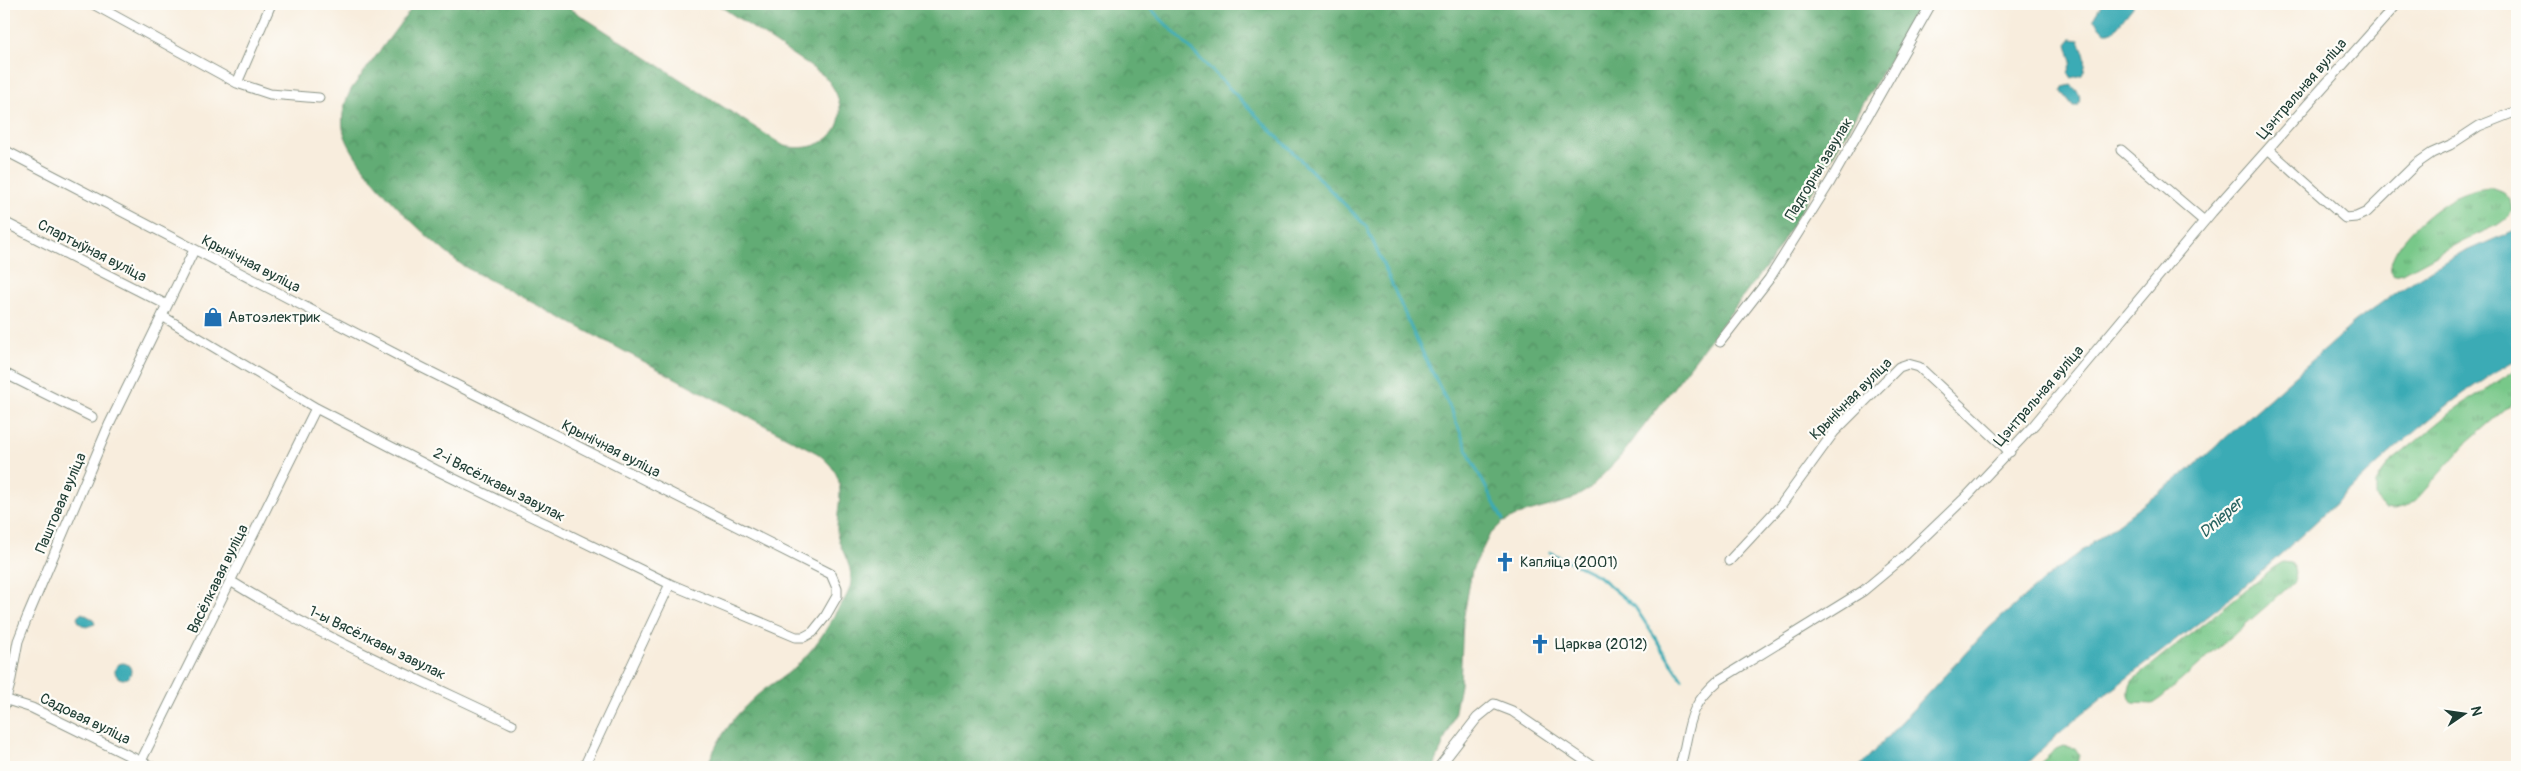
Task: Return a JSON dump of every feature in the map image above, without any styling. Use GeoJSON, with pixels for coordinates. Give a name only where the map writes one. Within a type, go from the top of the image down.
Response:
{"type":"FeatureCollection","features":[{"type":"Feature","properties":{"kind":"street"},"geometry":{"type":"LineString","coordinates":[[93,4],[237,83],[270,94],[319,98]]}},
{"type":"Feature","properties":{"kind":"street"},"geometry":{"type":"LineString","coordinates":[[237,83],[271,4]]}},
{"type":"Feature","properties":{"kind":"street","name":"Падгорны завулак"},"geometry":{"type":"LineString","coordinates":[[1720,342],[1768,279],[1830,182],[1931,4]]}},
{"type":"Feature","properties":{"kind":"street","name":"Цэнтральная вуліца"},"geometry":{"type":"LineString","coordinates":[[1680,767],[1691,717],[1697,701],[1719,680],[1878,580],[1968,495],[2010,452],[2065,390],[2204,221],[2397,4]]}},
{"type":"Feature","properties":{"kind":"street"},"geometry":{"type":"LineString","coordinates":[[2268,149],[2345,218],[2356,217],[2367,212],[2416,164],[2432,153],[2450,145],[2479,126],[2517,112]]}},
{"type":"Feature","properties":{"kind":"street","name":"Крынічная вуліца"},"geometry":{"type":"LineString","coordinates":[[4,150],[194,250],[698,509],[831,574],[837,588],[837,596],[825,618],[814,632],[804,637],[796,637],[670,584]]}},
{"type":"Feature","properties":{"kind":"street"},"geometry":{"type":"LineString","coordinates":[[2121,150],[2204,221]]}},
{"type":"Feature","properties":{"kind":"street","name":"Спартыўная вуліца"},"geometry":{"type":"LineString","coordinates":[[4,222],[167,305]]}},
{"type":"Feature","properties":{"kind":"street","name":"Паштовая вуліца"},"geometry":{"type":"LineString","coordinates":[[5,702],[16,648],[24,626],[108,425],[194,250]]}},
{"type":"Feature","properties":{"kind":"street"},"geometry":{"type":"LineString","coordinates":[[162,316],[316,408]]}},
{"type":"Feature","properties":{"kind":"street","name":"Крынічная вуліца"},"geometry":{"type":"LineString","coordinates":[[1729,561],[1781,505],[1834,432],[1899,367],[1908,364],[1919,367],[2010,452]]}},
{"type":"Feature","properties":{"kind":"street"},"geometry":{"type":"LineString","coordinates":[[4,373],[92,417]]}},
{"type":"Feature","properties":{"kind":"street","name":"2-і Вясёлкавы завулак"},"geometry":{"type":"LineString","coordinates":[[316,408],[480,492],[670,584]]}},
{"type":"Feature","properties":{"kind":"street","name":"Вясёлкавая вуліца"},"geometry":{"type":"LineString","coordinates":[[141,761],[232,582],[316,408]]}},
{"type":"Feature","properties":{"kind":"street","name":"1-ы Вясёлкавы завулак"},"geometry":{"type":"LineString","coordinates":[[232,582],[269,605],[362,653],[512,724]]}},
{"type":"Feature","properties":{"kind":"street"},"geometry":{"type":"LineString","coordinates":[[584,767],[670,584]]}},
{"type":"Feature","properties":{"kind":"street","name":"Садовая вуліца"},"geometry":{"type":"LineString","coordinates":[[5,702],[32,708],[152,767]]}},
{"type":"Feature","properties":{"kind":"street"},"geometry":{"type":"LineString","coordinates":[[1439,767],[1477,718],[1494,704],[1512,711],[1594,767]]}},
{"type":"Feature","properties":{"kind":"green space"},"geometry":{"type":"Polygon","coordinates":[[[415,4],[563,4],[784,146],[802,148],[817,145],[828,138],[836,128],[840,116],[839,103],[834,89],[823,75],[717,4],[1922,4],[1772,259],[1621,456],[1589,489],[1571,500],[1518,515],[1502,523],[1489,536],[1472,570],[1463,621],[1460,685],[1454,716],[1434,767],[707,767],[723,734],[738,714],[755,697],[791,671],[804,658],[824,633],[847,594],[851,582],[851,574],[837,535],[840,496],[838,479],[834,470],[817,453],[465,267],[434,242],[394,204],[376,183],[348,144],[343,128],[344,108],[352,88],[415,4]]]}},
{"type":"Feature","properties":{"kind":"green space"},"geometry":{"type":"Polygon","coordinates":[[[2490,188],[2504,193],[2510,200],[2512,210],[2507,218],[2496,226],[2464,240],[2403,273],[2394,275],[2391,271],[2392,261],[2397,250],[2404,239],[2425,218],[2456,197],[2490,188]]]}},
{"type":"Feature","properties":{"kind":"green space"},"geometry":{"type":"Polygon","coordinates":[[[2517,369],[2517,399],[2468,441],[2417,499],[2406,507],[2394,510],[2385,509],[2380,505],[2376,496],[2376,484],[2387,465],[2458,407],[2517,369]]]}},
{"type":"Feature","properties":{"kind":"green space"},"geometry":{"type":"Polygon","coordinates":[[[2283,562],[2291,563],[2295,570],[2296,575],[2293,583],[2161,698],[2152,704],[2133,703],[2129,692],[2133,680],[2283,562]]]}},
{"type":"Feature","properties":{"kind":"green space"},"geometry":{"type":"Polygon","coordinates":[[[2063,746],[2075,748],[2079,754],[2076,767],[2036,767],[2056,749],[2063,746]]]}},
{"type":"Feature","properties":{"kind":"water"},"geometry":{"type":"Polygon","coordinates":[[[2102,4],[2133,4],[2133,7],[2113,32],[2105,32],[2093,19],[2102,4]]]}},
{"type":"Feature","properties":{"kind":"water"},"geometry":{"type":"Polygon","coordinates":[[[2071,39],[2079,40],[2084,53],[2085,65],[2082,75],[2071,78],[2068,73],[2072,62],[2067,44],[2071,39]]]}},
{"type":"Feature","properties":{"kind":"water"},"geometry":{"type":"Polygon","coordinates":[[[2071,85],[2079,94],[2078,106],[2073,106],[2062,92],[2063,87],[2071,85]]]}},
{"type":"Feature","properties":{"kind":"water","name":"Dnieper"},"geometry":{"type":"Polygon","coordinates":[[[2517,229],[2517,359],[2448,405],[2416,431],[2233,596],[2080,715],[2023,767],[1859,767],[1990,627],[2045,579],[2194,466],[2354,323],[2396,292],[2449,259],[2517,229]]]}},
{"type":"Feature","properties":{"kind":"water"},"geometry":{"type":"Polygon","coordinates":[[[82,613],[93,619],[95,624],[86,627],[79,623],[77,617],[82,613]]]}},
{"type":"Feature","properties":{"kind":"water"},"geometry":{"type":"Polygon","coordinates":[[[123,663],[129,665],[131,671],[129,677],[123,679],[117,677],[115,671],[117,665],[123,663]]]}},
{"type":"Feature","properties":{"kind":"waterway"},"geometry":{"type":"LineString","coordinates":[[1146,4],[1366,226],[1417,341],[1453,414],[1472,461],[1503,520]]}},
{"type":"Feature","properties":{"kind":"waterway"},"geometry":{"type":"LineString","coordinates":[[1550,552],[1597,575],[1635,607],[1682,679]]}},
{"type":"Feature","properties":{"kind":"place","name":"Автоэлектрик"},"geometry":{"type":"Point","coordinates":[213,317]}},
{"type":"Feature","properties":{"kind":"place","name":"Капліца (2001)"},"geometry":{"type":"Point","coordinates":[1505,562]}},
{"type":"Feature","properties":{"kind":"place","name":"Царква (2012)"},"geometry":{"type":"Point","coordinates":[1540,644]}}]}
